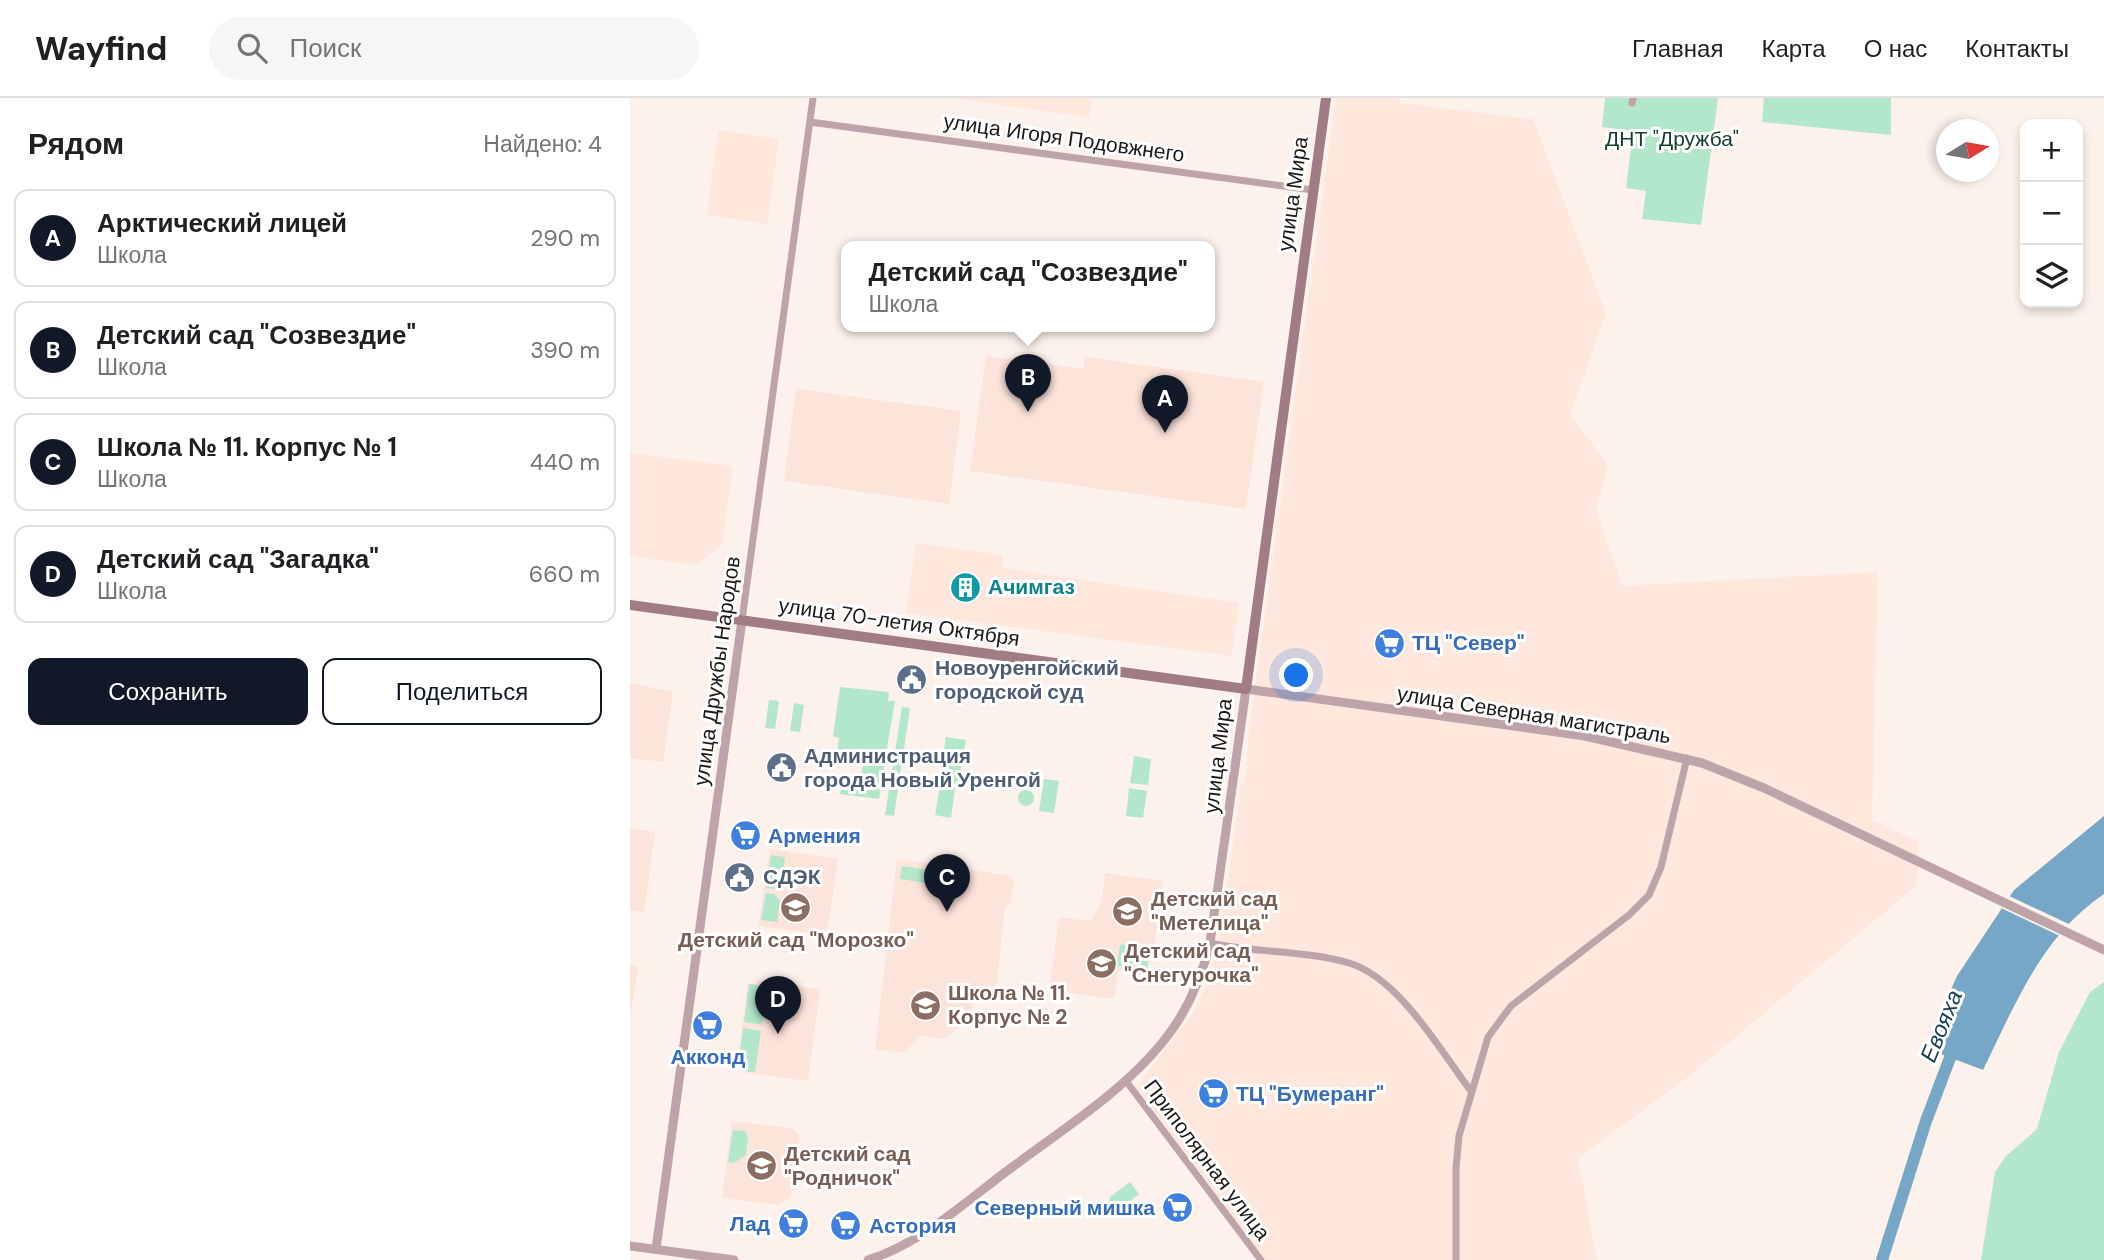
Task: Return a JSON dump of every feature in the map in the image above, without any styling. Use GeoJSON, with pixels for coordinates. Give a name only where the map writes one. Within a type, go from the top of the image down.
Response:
{"type":"FeatureCollection","features":[{"type":"Feature","properties":{"kind":"main road","name":"улица Мира"},"geometry":{"type":"LineString","coordinates":[[1247,689],[1326,98]]}},
{"type":"Feature","properties":{"kind":"main road","name":"улица 70-летия Октября"},"geometry":{"type":"LineString","coordinates":[[630,605],[1247,689]]}},
{"type":"Feature","properties":{"kind":"street","name":"улица Дружбы Народов"},"geometry":{"type":"LineString","coordinates":[[656,1249],[813,98]]}},
{"type":"Feature","properties":{"kind":"street","name":"улица Игоря Подовжнего"},"geometry":{"type":"LineString","coordinates":[[810,122],[1313,190]]}},
{"type":"Feature","properties":{"kind":"street","name":"улица Северная магистраль"},"geometry":{"type":"LineString","coordinates":[[1247,689],[1585,736],[1687,758],[1764,788],[2103,949]]}},
{"type":"Feature","properties":{"kind":"street","name":"улица Мира"},"geometry":{"type":"LineString","coordinates":[[868,1260],[900,1247],[933,1226],[1126,1081],[1152,1055],[1183,1013],[1200,978],[1210,943],[1247,689]]}},
{"type":"Feature","properties":{"kind":"street"},"geometry":{"type":"LineString","coordinates":[[1456,1260],[1457,1153],[1470,1090],[1484,1047],[1503,1014],[1629,915],[1649,895],[1661,867],[1687,758]]}},
{"type":"Feature","properties":{"kind":"street"},"geometry":{"type":"LineString","coordinates":[[1210,943],[1341,961],[1366,971],[1385,984],[1409,1010],[1470,1090]]}},
{"type":"Feature","properties":{"kind":"street","name":"Приполярная улица"},"geometry":{"type":"LineString","coordinates":[[1126,1081],[1261,1260]]}},
{"type":"Feature","properties":{"kind":"street"},"geometry":{"type":"LineString","coordinates":[[630,1246],[734,1260]]}},
{"type":"Feature","properties":{"kind":"shaded area"},"geometry":{"type":"Polygon","coordinates":[[[952,98],[1092,98],[1089,117],[952,98]]]}},
{"type":"Feature","properties":{"kind":"shaded area"},"geometry":{"type":"Polygon","coordinates":[[[1336,98],[1400,98],[1400,103],[1533,119],[1606,313],[1570,415],[1608,465],[1596,509],[1622,586],[1878,572],[1872,820],[1919,842],[1917,885],[1688,1077],[1578,1158],[1597,1260],[1266,1260],[1136,1087],[1193,1013],[1211,974],[1220,936],[1241,785],[1247,771],[1248,738],[1336,98]]]}},
{"type":"Feature","properties":{"kind":"shaded area"},"geometry":{"type":"Polygon","coordinates":[[[718,130],[779,139],[767,224],[707,215],[718,130]]]}},
{"type":"Feature","properties":{"kind":"shaded area"},"geometry":{"type":"Polygon","coordinates":[[[986,356],[1083,369],[1085,357],[1264,382],[1246,509],[970,471],[986,356]]]}},
{"type":"Feature","properties":{"kind":"shaded area"},"geometry":{"type":"Polygon","coordinates":[[[796,389],[961,411],[949,504],[784,481],[796,389]]]}},
{"type":"Feature","properties":{"kind":"shaded area"},"geometry":{"type":"Polygon","coordinates":[[[630,453],[733,466],[722,545],[695,565],[630,556],[630,453]]]}},
{"type":"Feature","properties":{"kind":"shaded area"},"geometry":{"type":"Polygon","coordinates":[[[916,543],[1003,555],[1002,568],[1239,603],[1232,656],[906,613],[916,543]]]}},
{"type":"Feature","properties":{"kind":"shaded area"},"geometry":{"type":"Polygon","coordinates":[[[630,683],[673,692],[663,762],[630,758],[630,683]]]}},
{"type":"Feature","properties":{"kind":"shaded area"},"geometry":{"type":"Polygon","coordinates":[[[630,828],[655,832],[644,912],[630,910],[630,828]]]}},
{"type":"Feature","properties":{"kind":"shaded area","name":"Детский сад \"Морозко\""},"geometry":{"type":"Polygon","coordinates":[[[770,849],[838,859],[828,927],[817,934],[758,926],[770,849]]]}},
{"type":"Feature","properties":{"kind":"shaded area"},"geometry":{"type":"Polygon","coordinates":[[[897,859],[1012,876],[1014,883],[1010,905],[1005,908],[996,990],[974,987],[970,1019],[944,1039],[920,1036],[903,1053],[875,1049],[897,859]]]}},
{"type":"Feature","properties":{"kind":"shaded area"},"geometry":{"type":"Polygon","coordinates":[[[1105,873],[1163,881],[1154,949],[1151,949],[1147,975],[1118,971],[1114,999],[1049,990],[1059,917],[1090,921],[1101,904],[1105,873]]]}},
{"type":"Feature","properties":{"kind":"shaded area"},"geometry":{"type":"Polygon","coordinates":[[[630,965],[638,966],[630,1020],[630,965]]]}},
{"type":"Feature","properties":{"kind":"shaded area"},"geometry":{"type":"Polygon","coordinates":[[[757,981],[820,989],[808,1081],[742,1072],[744,1060],[738,1059],[748,983],[757,984],[757,981]]]}},
{"type":"Feature","properties":{"kind":"shaded area","name":"Детский сад \"Родничок\""},"geometry":{"type":"Polygon","coordinates":[[[732,1121],[794,1129],[800,1136],[791,1197],[778,1205],[722,1198],[732,1121]]]}},
{"type":"Feature","properties":{"kind":"green space","name":"ДНТ \"Дружба\""},"geometry":{"type":"Polygon","coordinates":[[[1605,98],[1718,98],[1701,225],[1642,219],[1646,191],[1626,188],[1633,131],[1602,127],[1605,98]]]}},
{"type":"Feature","properties":{"kind":"green space"},"geometry":{"type":"Polygon","coordinates":[[[1764,98],[1891,98],[1891,135],[1762,122],[1764,98]]]}},
{"type":"Feature","properties":{"kind":"green space"},"geometry":{"type":"Polygon","coordinates":[[[840,687],[889,692],[888,701],[895,701],[886,754],[878,759],[837,753],[839,738],[833,736],[840,687]]]}},
{"type":"Feature","properties":{"kind":"green space"},"geometry":{"type":"Polygon","coordinates":[[[769,700],[779,701],[775,729],[765,728],[769,700]]]}},
{"type":"Feature","properties":{"kind":"green space"},"geometry":{"type":"Polygon","coordinates":[[[794,703],[804,705],[800,732],[790,731],[794,703]]]}},
{"type":"Feature","properties":{"kind":"green space"},"geometry":{"type":"Polygon","coordinates":[[[902,707],[910,708],[894,816],[885,815],[902,707]]]}},
{"type":"Feature","properties":{"kind":"green space"},"geometry":{"type":"Polygon","coordinates":[[[946,737],[966,740],[958,784],[939,781],[946,737]]]}},
{"type":"Feature","properties":{"kind":"green space"},"geometry":{"type":"Polygon","coordinates":[[[1134,756],[1151,759],[1148,785],[1130,783],[1134,756]]]}},
{"type":"Feature","properties":{"kind":"green space"},"geometry":{"type":"Polygon","coordinates":[[[863,763],[884,766],[879,799],[840,794],[841,789],[847,790],[848,775],[861,776],[863,763]]]}},
{"type":"Feature","properties":{"kind":"green space"},"geometry":{"type":"Polygon","coordinates":[[[1044,779],[1059,781],[1054,813],[1039,811],[1044,779]]]}},
{"type":"Feature","properties":{"kind":"green space"},"geometry":{"type":"Polygon","coordinates":[[[940,786],[955,788],[951,818],[935,815],[940,786]]]}},
{"type":"Feature","properties":{"kind":"green space"},"geometry":{"type":"Polygon","coordinates":[[[1129,788],[1147,791],[1143,818],[1126,816],[1129,788]]]}},
{"type":"Feature","properties":{"kind":"green space"},"geometry":{"type":"Polygon","coordinates":[[[1026,790],[1032,792],[1032,804],[1026,806],[1020,804],[1018,798],[1020,792],[1026,790]]]}},
{"type":"Feature","properties":{"kind":"green space"},"geometry":{"type":"Polygon","coordinates":[[[771,855],[785,857],[782,883],[774,889],[766,888],[771,855]]]}},
{"type":"Feature","properties":{"kind":"green space"},"geometry":{"type":"Polygon","coordinates":[[[902,866],[928,870],[926,883],[900,879],[902,866]]]}},
{"type":"Feature","properties":{"kind":"green space"},"geometry":{"type":"Polygon","coordinates":[[[766,893],[774,894],[780,900],[777,922],[761,920],[766,893]]]}},
{"type":"Feature","properties":{"kind":"green space"},"geometry":{"type":"Polygon","coordinates":[[[1120,944],[1150,948],[1147,970],[1117,966],[1120,944]]]}},
{"type":"Feature","properties":{"kind":"green space"},"geometry":{"type":"Polygon","coordinates":[[[2104,982],[2104,1260],[1981,1260],[1995,1172],[2005,1157],[2037,1129],[2059,1052],[2090,992],[2104,982]]]}},
{"type":"Feature","properties":{"kind":"green space"},"geometry":{"type":"Polygon","coordinates":[[[749,984],[768,987],[762,1025],[744,1022],[749,984]]]}},
{"type":"Feature","properties":{"kind":"green space"},"geometry":{"type":"Polygon","coordinates":[[[743,1028],[761,1031],[755,1072],[744,1071],[746,1059],[739,1058],[743,1028]]]}},
{"type":"Feature","properties":{"kind":"green space"},"geometry":{"type":"Polygon","coordinates":[[[733,1130],[745,1131],[748,1137],[746,1155],[734,1163],[728,1162],[733,1130]]]}},
{"type":"Feature","properties":{"kind":"green space"},"geometry":{"type":"Polygon","coordinates":[[[1130,1182],[1139,1194],[1116,1212],[1109,1202],[1110,1197],[1130,1182]]]}},
{"type":"Feature","properties":{"kind":"water"},"geometry":{"type":"Polygon","coordinates":[[[2104,816],[2104,894],[2063,930],[2047,951],[2019,996],[1983,1070],[1925,1048],[1957,976],[2014,890],[2104,816]]]}},
{"type":"Feature","properties":{"kind":"pier"},"geometry":{"type":"Polygon","coordinates":[[[2007,895],[2071,925],[2060,936],[1999,907],[2007,895]]]}},
{"type":"Feature","properties":{"kind":"waterway","name":"Евояха"},"geometry":{"type":"LineString","coordinates":[[1882,1260],[1926,1121],[1956,1042]]}},
{"type":"Feature","properties":{"kind":"place","name":"Детский сад \"Созвездие\""},"geometry":{"type":"Point","coordinates":[1028,412]}},
{"type":"Feature","properties":{"kind":"place","name":"Арктический лицей"},"geometry":{"type":"Point","coordinates":[1165,433]}},
{"type":"Feature","properties":{"kind":"place","name":"Ачимгаз"},"geometry":{"type":"Point","coordinates":[965,587]}},
{"type":"Feature","properties":{"kind":"place","name":"ТЦ \"Север\""},"geometry":{"type":"Point","coordinates":[1389,643]}},
{"type":"Feature","properties":{"kind":"place","name":"Новоуренгойский городской суд"},"geometry":{"type":"Point","coordinates":[912,680]}},
{"type":"Feature","properties":{"kind":"place","name":"Администрация города Новый Уренгой"},"geometry":{"type":"Point","coordinates":[781,768]}},
{"type":"Feature","properties":{"kind":"place","name":"Армения"},"geometry":{"type":"Point","coordinates":[745,836]}},
{"type":"Feature","properties":{"kind":"place","name":"СДЭК"},"geometry":{"type":"Point","coordinates":[740,877]}},
{"type":"Feature","properties":{"kind":"place","name":"Детский сад \"Морозко\""},"geometry":{"type":"Point","coordinates":[796,908]}},
{"type":"Feature","properties":{"kind":"place","name":"Детский сад \"Метелица\""},"geometry":{"type":"Point","coordinates":[1128,911]}},
{"type":"Feature","properties":{"kind":"place","name":"Школа № 11. Корпус № 1"},"geometry":{"type":"Point","coordinates":[947,912]}},
{"type":"Feature","properties":{"kind":"place","name":"Детский сад \"Снегурочка\""},"geometry":{"type":"Point","coordinates":[1101,963]}},
{"type":"Feature","properties":{"kind":"place","name":"Школа № 11. Корпус № 2"},"geometry":{"type":"Point","coordinates":[925,1005]}},
{"type":"Feature","properties":{"kind":"place","name":"Акконд"},"geometry":{"type":"Point","coordinates":[708,1025]}},
{"type":"Feature","properties":{"kind":"place","name":"Детский сад \"Загадка\""},"geometry":{"type":"Point","coordinates":[778,1034]}},
{"type":"Feature","properties":{"kind":"place","name":"ТЦ \"Бумеранг\""},"geometry":{"type":"Point","coordinates":[1213,1094]}},
{"type":"Feature","properties":{"kind":"place","name":"Детский сад \"Родничок\""},"geometry":{"type":"Point","coordinates":[761,1166]}},
{"type":"Feature","properties":{"kind":"place","name":"Северный мишка"},"geometry":{"type":"Point","coordinates":[1178,1208]}},
{"type":"Feature","properties":{"kind":"place","name":"Лад"},"geometry":{"type":"Point","coordinates":[793,1224]}},
{"type":"Feature","properties":{"kind":"place","name":"Астория"},"geometry":{"type":"Point","coordinates":[846,1226]}}]}
